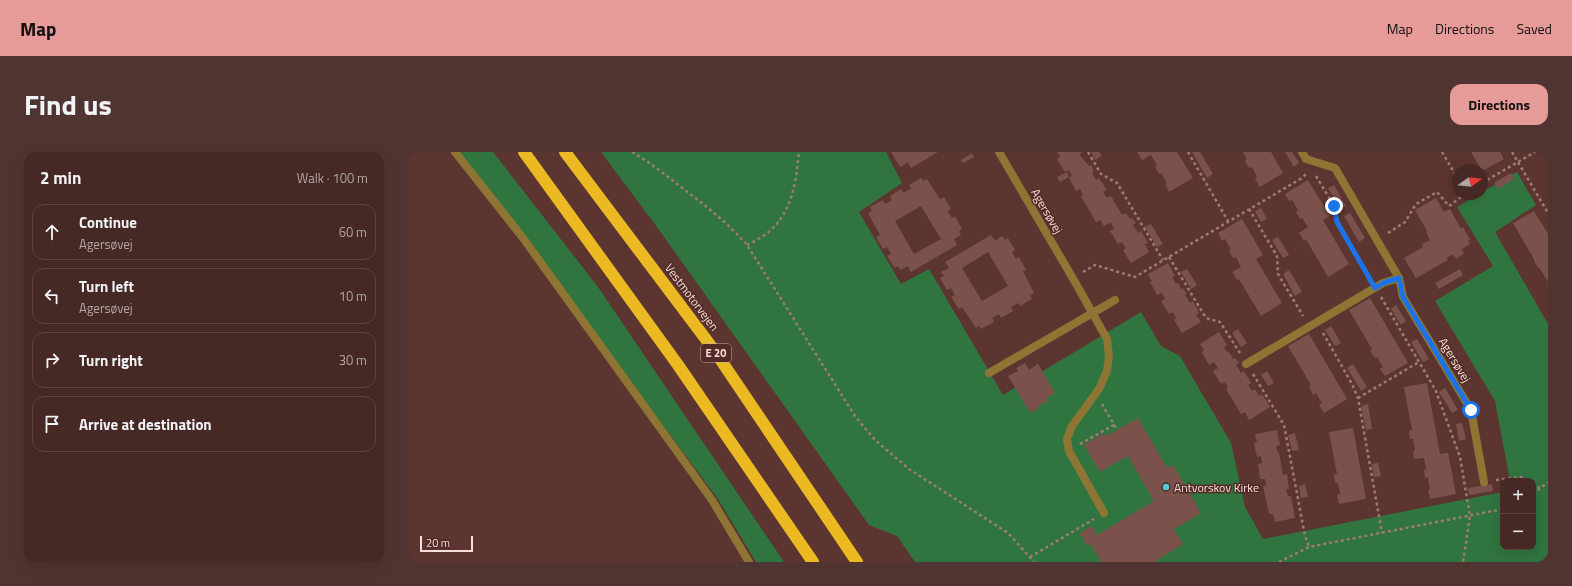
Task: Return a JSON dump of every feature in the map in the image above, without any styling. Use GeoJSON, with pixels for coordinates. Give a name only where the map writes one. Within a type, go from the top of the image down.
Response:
{"type":"FeatureCollection","features":[{"type":"Feature","properties":{"kind":"highway"},"geometry":{"type":"LineString","coordinates":[[524,152],[678,365],[813,562]]}},
{"type":"Feature","properties":{"kind":"highway","name":"Vestmotorvejen"},"geometry":{"type":"LineString","coordinates":[[565,152],[714,350],[857,562]]}},
{"type":"Feature","properties":{"kind":"street"},"geometry":{"type":"LineString","coordinates":[[455,152],[523,238],[712,500],[749,562]]}},
{"type":"Feature","properties":{"kind":"street","name":"Agersøvej"},"geometry":{"type":"LineString","coordinates":[[999,152],[1107,339],[1109,356],[1107,371],[1096,393],[1072,426],[1067,439],[1069,451]]}},
{"type":"Feature","properties":{"kind":"street","name":"Agersøvej"},"geometry":{"type":"LineString","coordinates":[[1304,155],[1335,168],[1399,278],[1403,297],[1471,410],[1484,482]]}},
{"type":"Feature","properties":{"kind":"street"},"geometry":{"type":"LineString","coordinates":[[1246,364],[1383,283],[1399,278]]}},
{"type":"Feature","properties":{"kind":"street"},"geometry":{"type":"LineString","coordinates":[[989,373],[1114,300]]}},
{"type":"Feature","properties":{"kind":"street"},"geometry":{"type":"LineString","coordinates":[[1069,451],[1104,513]]}},
{"type":"Feature","properties":{"kind":"path"},"geometry":{"type":"LineString","coordinates":[[632,152],[648,161],[720,218],[747,246],[855,416],[875,440],[909,468],[1008,533],[1034,562]]}},
{"type":"Feature","properties":{"kind":"path"},"geometry":{"type":"LineString","coordinates":[[747,246],[770,231],[781,219],[791,201],[797,174],[799,152]]}},
{"type":"Feature","properties":{"kind":"path"},"geometry":{"type":"LineString","coordinates":[[1088,152],[1102,174],[1117,183],[1163,260]]}},
{"type":"Feature","properties":{"kind":"path"},"geometry":{"type":"LineString","coordinates":[[1188,152],[1228,222]]}},
{"type":"Feature","properties":{"kind":"path"},"geometry":{"type":"LineString","coordinates":[[1442,152],[1452,169]]}},
{"type":"Feature","properties":{"kind":"path"},"geometry":{"type":"LineString","coordinates":[[1512,152],[1548,213]]}},
{"type":"Feature","properties":{"kind":"path"},"geometry":{"type":"LineString","coordinates":[[1488,180],[1535,152]]}},
{"type":"Feature","properties":{"kind":"path"},"geometry":{"type":"LineString","coordinates":[[1304,155],[1334,206],[1337,222],[1436,391],[1460,457],[1470,516],[1463,562]]}},
{"type":"Feature","properties":{"kind":"path"},"geometry":{"type":"LineString","coordinates":[[1074,280],[1095,265],[1135,277],[1302,178],[1312,168]]}},
{"type":"Feature","properties":{"kind":"path"},"geometry":{"type":"LineString","coordinates":[[1377,240],[1405,222],[1416,204],[1437,192],[1449,206],[1457,200]]}},
{"type":"Feature","properties":{"kind":"path"},"geometry":{"type":"LineString","coordinates":[[1248,209],[1277,256],[1278,274],[1352,384],[1358,398],[1382,533]]}},
{"type":"Feature","properties":{"kind":"path"},"geometry":{"type":"LineString","coordinates":[[1169,256],[1206,318],[1220,322],[1284,425],[1304,536],[1309,547]]}},
{"type":"Feature","properties":{"kind":"path"},"geometry":{"type":"LineString","coordinates":[[1358,398],[1419,362]]}},
{"type":"Feature","properties":{"kind":"path"},"geometry":{"type":"LineString","coordinates":[[1096,393],[1117,430]]}},
{"type":"Feature","properties":{"kind":"path"},"geometry":{"type":"LineString","coordinates":[[1069,451],[1114,424]]}},
{"type":"Feature","properties":{"kind":"path"},"geometry":{"type":"LineString","coordinates":[[1484,482],[1500,480]]}},
{"type":"Feature","properties":{"kind":"path"},"geometry":{"type":"LineString","coordinates":[[1536,491],[1548,482]]}},
{"type":"Feature","properties":{"kind":"path"},"geometry":{"type":"LineString","coordinates":[[1536,485],[1540,488]]}},
{"type":"Feature","properties":{"kind":"path"},"geometry":{"type":"LineString","coordinates":[[1279,562],[1309,547],[1500,510]]}},
{"type":"Feature","properties":{"kind":"path"},"geometry":{"type":"LineString","coordinates":[[1030,557],[1104,513]]}},
{"type":"Feature","properties":{"kind":"green space"},"geometry":{"type":"Polygon","coordinates":[[[459,152],[493,152],[598,287],[784,562],[756,562],[718,499],[459,152]]]}},
{"type":"Feature","properties":{"kind":"green space"},"geometry":{"type":"Polygon","coordinates":[[[601,152],[886,152],[902,183],[859,212],[901,284],[929,269],[1003,395],[1141,312],[1161,346],[1180,356],[1231,443],[1245,507],[1263,539],[1500,493],[1500,550],[1536,550],[1536,478],[1509,478],[1495,401],[1435,301],[1493,266],[1457,207],[1469,200],[1488,200],[1488,189],[1517,172],[1536,205],[1495,232],[1548,324],[1548,562],[915,562],[897,536],[869,525],[657,227],[601,152]]]}},
{"type":"Feature","properties":{"kind":"building"},"geometry":{"type":"Polygon","coordinates":[[[891,152],[938,152],[911,168],[908,162],[900,167],[891,152]]]}},
{"type":"Feature","properties":{"kind":"building"},"geometry":{"type":"Polygon","coordinates":[[[1057,152],[1083,152],[1079,154],[1089,166],[1091,165],[1094,171],[1092,172],[1096,180],[1099,178],[1107,190],[1103,192],[1107,198],[1111,196],[1122,215],[1126,213],[1130,219],[1132,218],[1136,223],[1133,225],[1138,233],[1141,231],[1148,243],[1145,244],[1149,252],[1131,263],[1123,250],[1126,248],[1122,242],[1118,244],[1110,231],[1114,229],[1111,222],[1104,226],[1100,220],[1096,222],[1081,196],[1083,195],[1080,189],[1076,191],[1069,178],[1072,176],[1069,170],[1065,172],[1057,159],[1060,157],[1057,152]]]}},
{"type":"Feature","properties":{"kind":"building"},"geometry":{"type":"Polygon","coordinates":[[[1091,152],[1099,152],[1102,156],[1095,160],[1091,152]]]}},
{"type":"Feature","properties":{"kind":"building"},"geometry":{"type":"Polygon","coordinates":[[[1137,152],[1177,152],[1193,178],[1169,192],[1165,184],[1167,183],[1161,173],[1159,174],[1155,166],[1157,165],[1151,155],[1142,160],[1137,152]]]}},
{"type":"Feature","properties":{"kind":"building"},"geometry":{"type":"Polygon","coordinates":[[[1192,152],[1200,152],[1213,174],[1207,178],[1192,152]]]}},
{"type":"Feature","properties":{"kind":"building"},"geometry":{"type":"Polygon","coordinates":[[[1243,152],[1271,152],[1283,173],[1260,187],[1255,179],[1257,177],[1252,167],[1249,168],[1245,161],[1247,159],[1243,152]]]}},
{"type":"Feature","properties":{"kind":"building"},"geometry":{"type":"Polygon","coordinates":[[[1285,152],[1292,152],[1299,163],[1294,167],[1285,152]]]}},
{"type":"Feature","properties":{"kind":"building"},"geometry":{"type":"Polygon","coordinates":[[[1471,152],[1500,152],[1504,159],[1488,168],[1488,164],[1478,164],[1471,152]]]}},
{"type":"Feature","properties":{"kind":"building"},"geometry":{"type":"Polygon","coordinates":[[[972,153],[974,157],[963,163],[961,160],[972,153]]]}},
{"type":"Feature","properties":{"kind":"building"},"geometry":{"type":"Polygon","coordinates":[[[1067,172],[1069,177],[1060,182],[1057,177],[1067,172]]]}},
{"type":"Feature","properties":{"kind":"building"},"geometry":{"type":"Polygon","coordinates":[[[1511,173],[1514,179],[1498,189],[1494,183],[1511,173]]]}},
{"type":"Feature","properties":{"kind":"building"},"geometry":{"type":"Polygon","coordinates":[[[921,178],[923,181],[927,179],[940,199],[944,197],[951,209],[948,211],[952,218],[955,216],[962,229],[959,231],[961,235],[954,239],[957,245],[911,272],[908,266],[900,270],[898,266],[895,268],[887,256],[891,254],[887,247],[883,249],[876,237],[880,235],[868,213],[872,211],[870,207],[883,200],[885,204],[892,200],[890,196],[901,189],[904,193],[911,188],[909,185],[921,178]],[[921,206],[895,221],[914,254],[941,239],[921,206]]]}},
{"type":"Feature","properties":{"kind":"building"},"geometry":{"type":"Polygon","coordinates":[[[1308,180],[1330,216],[1323,220],[1349,264],[1328,277],[1306,239],[1304,241],[1299,233],[1308,227],[1302,218],[1300,219],[1296,212],[1298,210],[1292,200],[1289,201],[1285,194],[1308,180]]]}},
{"type":"Feature","properties":{"kind":"building"},"geometry":{"type":"Polygon","coordinates":[[[1334,185],[1346,206],[1341,210],[1328,188],[1334,185]]]}},
{"type":"Feature","properties":{"kind":"building"},"geometry":{"type":"Polygon","coordinates":[[[1436,198],[1444,212],[1450,209],[1461,229],[1463,227],[1470,239],[1468,241],[1470,244],[1462,249],[1464,254],[1456,259],[1453,254],[1447,258],[1448,260],[1416,278],[1404,258],[1423,247],[1422,244],[1430,240],[1426,232],[1427,231],[1415,210],[1436,198]]]}},
{"type":"Feature","properties":{"kind":"building"},"geometry":{"type":"Polygon","coordinates":[[[1261,208],[1267,219],[1261,222],[1255,211],[1261,208]]]}},
{"type":"Feature","properties":{"kind":"building"},"geometry":{"type":"Polygon","coordinates":[[[1534,211],[1548,234],[1548,282],[1539,267],[1538,268],[1513,223],[1534,211]]]}},
{"type":"Feature","properties":{"kind":"building"},"geometry":{"type":"Polygon","coordinates":[[[1350,213],[1365,238],[1359,242],[1344,216],[1350,213]]]}},
{"type":"Feature","properties":{"kind":"building"},"geometry":{"type":"Polygon","coordinates":[[[1242,219],[1263,255],[1256,259],[1282,303],[1261,316],[1239,279],[1237,280],[1232,272],[1241,267],[1236,257],[1233,258],[1229,251],[1231,250],[1225,239],[1222,241],[1218,233],[1242,219]]]}},
{"type":"Feature","properties":{"kind":"building"},"geometry":{"type":"Polygon","coordinates":[[[1151,224],[1163,244],[1157,247],[1145,227],[1151,224]]]}},
{"type":"Feature","properties":{"kind":"building"},"geometry":{"type":"Polygon","coordinates":[[[991,235],[995,241],[1002,236],[1005,240],[1008,238],[1015,250],[1012,252],[1016,259],[1019,257],[1026,270],[1023,271],[1034,293],[1030,296],[1032,299],[1020,306],[1018,303],[1011,307],[1013,311],[1001,318],[999,314],[992,318],[994,322],[981,329],[979,326],[976,328],[962,307],[959,309],[951,297],[955,295],[951,288],[947,290],[940,278],[944,276],[941,272],[949,268],[945,262],[991,235]],[[988,252],[962,268],[982,301],[1008,286],[988,252]]]}},
{"type":"Feature","properties":{"kind":"building"},"geometry":{"type":"Polygon","coordinates":[[[1278,237],[1289,255],[1283,258],[1272,240],[1278,237]]]}},
{"type":"Feature","properties":{"kind":"building"},"geometry":{"type":"Polygon","coordinates":[[[1168,263],[1175,276],[1172,277],[1181,289],[1183,288],[1190,303],[1193,301],[1199,313],[1196,315],[1201,322],[1182,333],[1174,320],[1176,318],[1173,312],[1169,314],[1161,301],[1165,299],[1162,293],[1157,295],[1150,282],[1152,281],[1148,274],[1168,263]]]}},
{"type":"Feature","properties":{"kind":"building"},"geometry":{"type":"Polygon","coordinates":[[[1187,269],[1197,285],[1191,289],[1181,272],[1187,269]]]}},
{"type":"Feature","properties":{"kind":"building"},"geometry":{"type":"Polygon","coordinates":[[[1460,269],[1463,275],[1439,289],[1435,283],[1460,269]]]}},
{"type":"Feature","properties":{"kind":"building"},"geometry":{"type":"Polygon","coordinates":[[[1289,270],[1302,292],[1295,296],[1283,274],[1289,270]]]}},
{"type":"Feature","properties":{"kind":"building"},"geometry":{"type":"Polygon","coordinates":[[[1370,298],[1408,363],[1385,376],[1380,369],[1383,367],[1377,357],[1375,358],[1370,351],[1372,349],[1349,310],[1370,298]]]}},
{"type":"Feature","properties":{"kind":"building"},"geometry":{"type":"Polygon","coordinates":[[[1396,305],[1406,321],[1401,325],[1391,309],[1396,305]]]}},
{"type":"Feature","properties":{"kind":"building"},"geometry":{"type":"Polygon","coordinates":[[[1331,326],[1341,343],[1335,346],[1325,330],[1331,326]]]}},
{"type":"Feature","properties":{"kind":"building"},"geometry":{"type":"Polygon","coordinates":[[[1238,329],[1247,343],[1241,347],[1232,333],[1238,329]]]}},
{"type":"Feature","properties":{"kind":"building"},"geometry":{"type":"Polygon","coordinates":[[[1219,332],[1227,345],[1224,347],[1233,359],[1235,358],[1239,363],[1236,365],[1241,373],[1244,371],[1251,383],[1248,385],[1252,391],[1255,389],[1259,396],[1262,394],[1270,407],[1249,420],[1245,412],[1241,414],[1226,389],[1228,388],[1225,382],[1221,384],[1213,371],[1218,368],[1214,362],[1209,365],[1202,352],[1204,350],[1200,344],[1219,332]]]}},
{"type":"Feature","properties":{"kind":"building"},"geometry":{"type":"Polygon","coordinates":[[[1309,334],[1347,399],[1324,413],[1319,405],[1322,403],[1316,393],[1313,395],[1309,387],[1311,385],[1288,346],[1309,334]]]}},
{"type":"Feature","properties":{"kind":"building"},"geometry":{"type":"Polygon","coordinates":[[[1417,339],[1429,359],[1423,362],[1411,342],[1417,339]]]}},
{"type":"Feature","properties":{"kind":"building"},"geometry":{"type":"Polygon","coordinates":[[[1025,363],[1029,370],[1038,364],[1055,393],[1046,398],[1048,401],[1038,406],[1039,408],[1030,413],[1008,376],[1018,371],[1016,368],[1025,363]]]}},
{"type":"Feature","properties":{"kind":"building"},"geometry":{"type":"Polygon","coordinates":[[[1353,364],[1367,387],[1361,391],[1347,368],[1353,364]]]}},
{"type":"Feature","properties":{"kind":"building"},"geometry":{"type":"Polygon","coordinates":[[[1267,371],[1274,383],[1268,386],[1261,375],[1267,371]]]}},
{"type":"Feature","properties":{"kind":"building"},"geometry":{"type":"Polygon","coordinates":[[[1427,383],[1440,454],[1448,453],[1456,494],[1430,499],[1428,477],[1425,478],[1424,470],[1426,469],[1424,458],[1414,459],[1413,451],[1415,450],[1413,439],[1410,439],[1409,431],[1412,430],[1404,387],[1427,383]]]}},
{"type":"Feature","properties":{"kind":"building"},"geometry":{"type":"Polygon","coordinates":[[[1445,388],[1458,410],[1452,413],[1439,392],[1445,388]]]}},
{"type":"Feature","properties":{"kind":"building"},"geometry":{"type":"Polygon","coordinates":[[[1368,404],[1372,429],[1366,430],[1361,406],[1368,404]]]}},
{"type":"Feature","properties":{"kind":"building","name":"Antvorskov Kirke"},"geometry":{"type":"Polygon","coordinates":[[[1138,418],[1167,468],[1173,465],[1201,513],[1174,529],[1183,544],[1154,562],[1101,562],[1091,544],[1087,546],[1080,533],[1092,526],[1097,535],[1154,501],[1128,456],[1100,472],[1084,445],[1104,433],[1106,436],[1138,418]]]}},
{"type":"Feature","properties":{"kind":"building"},"geometry":{"type":"Polygon","coordinates":[[[1462,423],[1466,439],[1459,441],[1456,424],[1462,423]]]}},
{"type":"Feature","properties":{"kind":"building"},"geometry":{"type":"Polygon","coordinates":[[[1353,428],[1366,499],[1339,504],[1337,495],[1340,494],[1338,483],[1335,483],[1334,474],[1337,474],[1329,432],[1353,428]]]}},
{"type":"Feature","properties":{"kind":"building"},"geometry":{"type":"Polygon","coordinates":[[[1277,430],[1280,445],[1276,446],[1278,453],[1279,452],[1283,475],[1287,474],[1289,489],[1286,489],[1288,496],[1291,496],[1295,518],[1275,522],[1273,514],[1269,514],[1263,486],[1266,486],[1265,479],[1260,479],[1258,464],[1262,463],[1261,456],[1257,457],[1254,443],[1257,442],[1255,434],[1277,430]]]}},
{"type":"Feature","properties":{"kind":"building"},"geometry":{"type":"Polygon","coordinates":[[[1295,433],[1299,450],[1292,451],[1288,435],[1295,433]]]}},
{"type":"Feature","properties":{"kind":"building"},"geometry":{"type":"Polygon","coordinates":[[[1378,463],[1381,476],[1374,477],[1372,464],[1378,463]]]}},
{"type":"Feature","properties":{"kind":"building"},"geometry":{"type":"Polygon","coordinates":[[[1305,484],[1308,497],[1301,498],[1299,486],[1305,484]]]}},
{"type":"Feature","properties":{"kind":"building"},"geometry":{"type":"Polygon","coordinates":[[[1492,484],[1493,491],[1469,495],[1468,488],[1492,484]]]}},
{"type":"Feature","properties":{"kind":"place","name":"Antvorskov Kirke"},"geometry":{"type":"Point","coordinates":[1166,487]}},
{"type":"Feature","properties":{"kind":"route"},"geometry":{"type":"LineString","coordinates":[[1334,206],[1337,222],[1375,288],[1383,283],[1399,278],[1403,297],[1471,410]]}}]}
